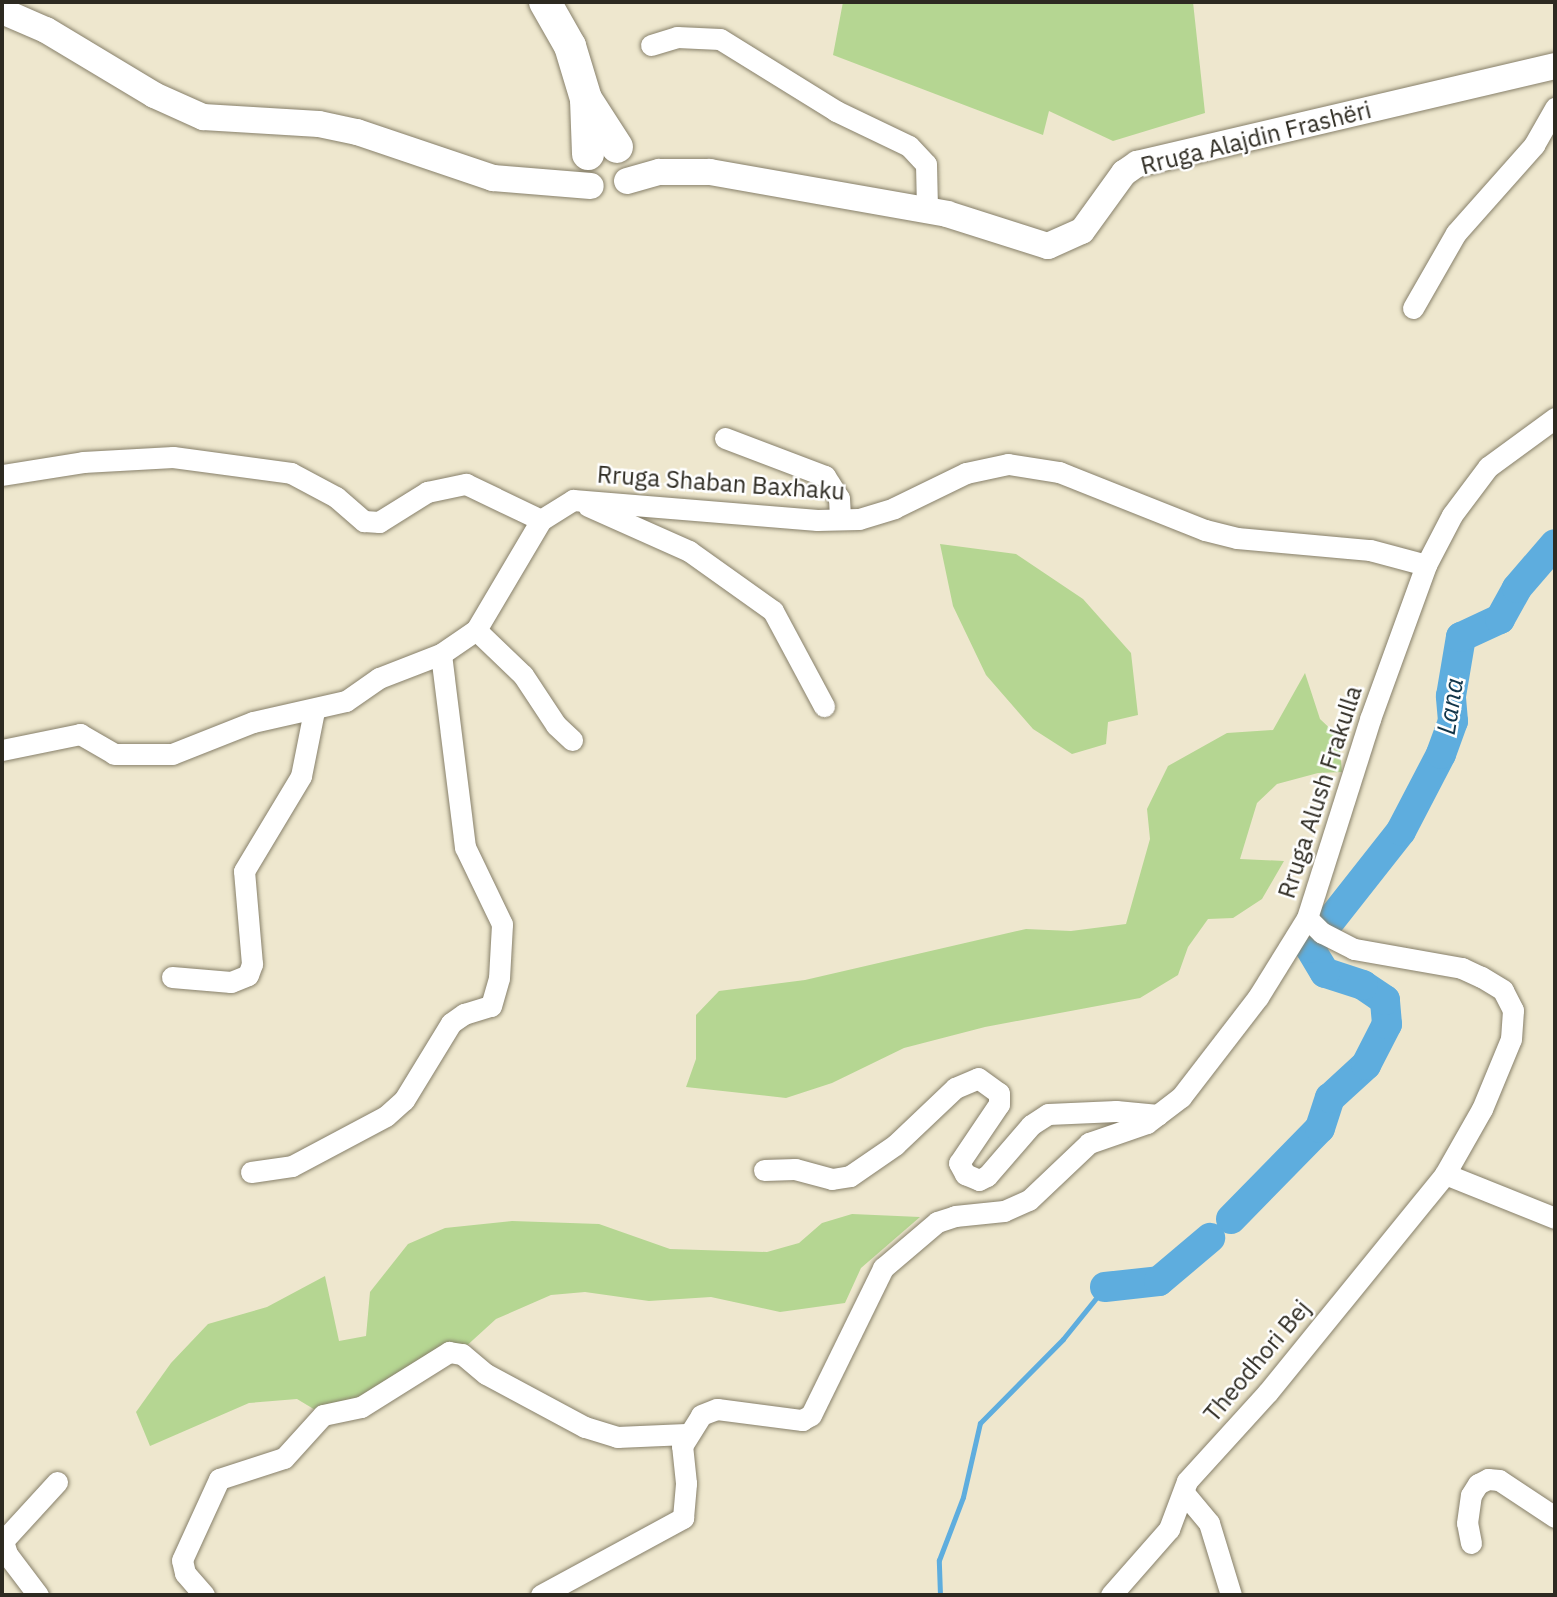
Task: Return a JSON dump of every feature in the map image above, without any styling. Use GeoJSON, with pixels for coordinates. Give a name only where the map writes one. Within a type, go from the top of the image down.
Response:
{"type":"FeatureCollection","features":[{"type":"Feature","properties":{"kind":"highway"},"geometry":{"type":"LineString","coordinates":[[545,2],[570,46],[606,166]]}},
{"type":"Feature","properties":{"kind":"main road","name":"Rruga Alajdin Frashëri"},"geometry":{"type":"LineString","coordinates":[[2,11],[46,30],[154,95],[203,117],[319,124],[493,178],[545,181],[606,166],[659,172],[710,172],[927,209],[970,219],[1040,245],[1056,244],[1090,223],[1124,173],[1148,161],[1555,66]]}},
{"type":"Feature","properties":{"kind":"street"},"geometry":{"type":"LineString","coordinates":[[650,45],[677,37],[720,39],[825,105],[909,146],[926,164],[927,209]]}},
{"type":"Feature","properties":{"kind":"street"},"geometry":{"type":"LineString","coordinates":[[1413,308],[1456,233],[1534,145],[1555,108]]}},
{"type":"Feature","properties":{"kind":"street","name":"Rruga Alush Frakulla"},"geometry":{"type":"LineString","coordinates":[[1445,1174],[1482,1109],[1511,1040],[1513,1010],[1503,990],[1462,968],[1354,949],[1333,940],[1307,918],[1370,719],[1426,565],[1478,478],[1555,418]]}},
{"type":"Feature","properties":{"kind":"street"},"geometry":{"type":"LineString","coordinates":[[725,438],[825,476],[839,498],[840,519]]}},
{"type":"Feature","properties":{"kind":"street"},"geometry":{"type":"LineString","coordinates":[[2,475],[83,462],[173,457],[291,473],[336,497],[364,521],[379,522],[427,492],[466,484],[541,520]]}},
{"type":"Feature","properties":{"kind":"street","name":"Rruga Shaban Baxhaku"},"geometry":{"type":"LineString","coordinates":[[573,500],[840,519],[894,508],[966,473],[1008,464],[1059,471],[1205,530],[1237,538],[1370,551],[1426,565]]}},
{"type":"Feature","properties":{"kind":"street"},"geometry":{"type":"LineString","coordinates":[[2,750],[80,734],[114,754],[172,754],[253,722],[314,711],[346,701],[379,678],[441,654],[476,630],[541,520],[573,500],[689,551],[773,611],[824,706]]}},
{"type":"Feature","properties":{"kind":"street"},"geometry":{"type":"LineString","coordinates":[[476,630],[523,675],[555,724],[572,740]]}},
{"type":"Feature","properties":{"kind":"street"},"geometry":{"type":"LineString","coordinates":[[251,1172],[292,1166],[386,1116],[404,1100],[451,1023],[464,1014],[491,1006],[499,978],[502,924],[465,847],[441,654]]}},
{"type":"Feature","properties":{"kind":"street"},"geometry":{"type":"LineString","coordinates":[[172,977],[231,982],[248,975],[252,964],[244,871],[301,776],[314,711]]}},
{"type":"Feature","properties":{"kind":"street"},"geometry":{"type":"LineString","coordinates":[[541,1595],[682,1518],[686,1483],[682,1446],[686,1434],[701,1415],[717,1409],[802,1420],[811,1415],[883,1268],[937,1222],[955,1216],[1004,1211],[1029,1200],[1089,1143],[1160,1115],[1181,1097],[1258,997],[1307,918]]}},
{"type":"Feature","properties":{"kind":"street"},"geometry":{"type":"LineString","coordinates":[[764,1170],[795,1168],[832,1179],[850,1176],[895,1145],[955,1088],[978,1078],[999,1093],[999,1104],[959,1163],[965,1174],[979,1180],[987,1176],[1031,1125],[1048,1114],[1116,1111],[1160,1115]]}},
{"type":"Feature","properties":{"kind":"street"},"geometry":{"type":"LineString","coordinates":[[1445,1174],[1555,1218]]}},
{"type":"Feature","properties":{"kind":"street","name":"Theodhori Bej"},"geometry":{"type":"LineString","coordinates":[[1111,1595],[1169,1529],[1187,1481],[1268,1392],[1445,1174]]}},
{"type":"Feature","properties":{"kind":"street"},"geometry":{"type":"LineString","coordinates":[[204,1595],[186,1573],[182,1560],[219,1479],[284,1458],[323,1415],[361,1407],[449,1352],[462,1354],[486,1374],[585,1427],[617,1437],[686,1434]]}},
{"type":"Feature","properties":{"kind":"street"},"geometry":{"type":"LineString","coordinates":[[1471,1543],[1467,1523],[1471,1495],[1488,1479],[1499,1480],[1555,1517]]}},
{"type":"Feature","properties":{"kind":"street"},"geometry":{"type":"LineString","coordinates":[[38,1595],[5,1552],[3,1541],[10,1528],[57,1482]]}},
{"type":"Feature","properties":{"kind":"street"},"geometry":{"type":"LineString","coordinates":[[1184,1493],[1209,1523],[1231,1595]]}},
{"type":"Feature","properties":{"kind":"green space"},"geometry":{"type":"Polygon","coordinates":[[[843,2],[1193,2],[1205,113],[1113,141],[1049,111],[1043,135],[833,55],[843,2]]]}},
{"type":"Feature","properties":{"kind":"green space"},"geometry":{"type":"Polygon","coordinates":[[[940,544],[1016,554],[1083,599],[1131,653],[1138,715],[1108,722],[1106,744],[1072,754],[1033,729],[986,675],[953,606],[940,544]]]}},
{"type":"Feature","properties":{"kind":"green space"},"geometry":{"type":"Polygon","coordinates":[[[1305,673],[1320,719],[1339,737],[1342,772],[1318,773],[1277,784],[1257,803],[1240,859],[1284,861],[1262,899],[1233,918],[1208,919],[1188,947],[1178,975],[1140,998],[985,1027],[904,1048],[832,1083],[786,1098],[686,1087],[696,1059],[696,1015],[719,991],[805,980],[1026,929],[1071,931],[1126,924],[1150,839],[1147,809],[1168,766],[1227,733],[1273,730],[1305,673]]]}},
{"type":"Feature","properties":{"kind":"green space"},"geometry":{"type":"Polygon","coordinates":[[[852,1214],[920,1217],[861,1268],[845,1303],[780,1312],[711,1297],[649,1301],[585,1292],[551,1295],[496,1319],[451,1360],[354,1420],[327,1417],[297,1399],[249,1403],[150,1446],[136,1412],[171,1363],[208,1324],[267,1307],[325,1276],[339,1341],[366,1336],[370,1292],[408,1244],[445,1228],[512,1221],[599,1224],[670,1249],[767,1252],[799,1243],[822,1223],[852,1214]]]}},
{"type":"Feature","properties":{"kind":"waterway","name":"Lana"},"geometry":{"type":"LineString","coordinates":[[1331,920],[1401,831],[1441,754],[1453,721],[1451,696],[1461,637],[1500,619],[1517,588],[1555,544]]}},
{"type":"Feature","properties":{"kind":"waterway","name":"Lana"},"geometry":{"type":"LineString","coordinates":[[1231,1219],[1320,1128],[1330,1098],[1366,1065],[1387,1024],[1385,1000],[1363,985],[1325,973],[1310,948],[1313,945]]}},
{"type":"Feature","properties":{"kind":"waterway","name":"Lana"},"geometry":{"type":"LineString","coordinates":[[1105,1287],[1159,1281],[1210,1238]]}},
{"type":"Feature","properties":{"kind":"waterway"},"geometry":{"type":"LineString","coordinates":[[940,1595],[939,1560],[963,1497],[980,1423],[1063,1339],[1105,1287]]}}]}
